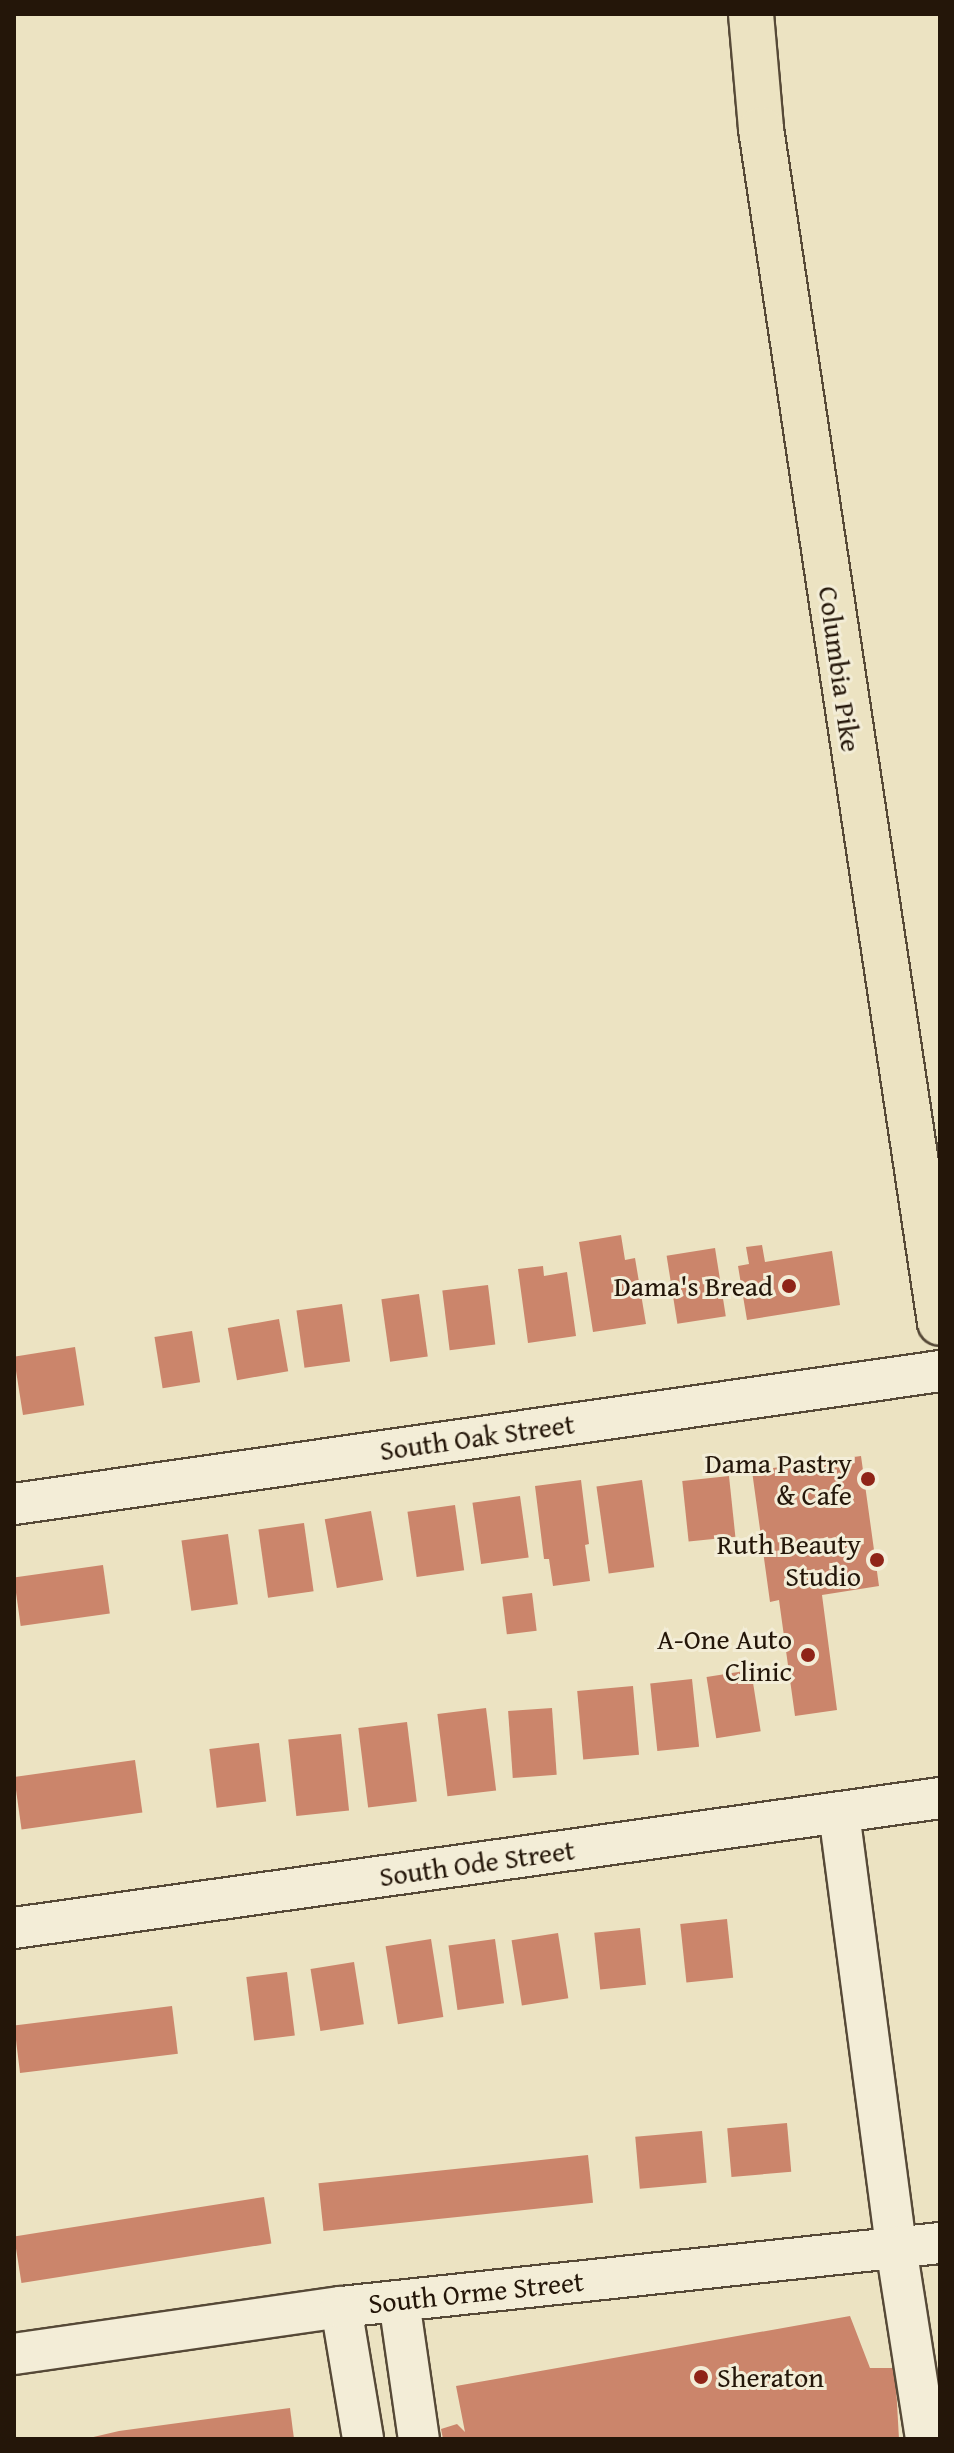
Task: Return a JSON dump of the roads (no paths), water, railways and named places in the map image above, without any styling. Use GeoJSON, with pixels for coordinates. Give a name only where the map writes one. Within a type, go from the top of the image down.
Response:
{"type":"FeatureCollection","features":[{"type":"Feature","properties":{"kind":"main road","name":"Columbia Pike"},"geometry":{"type":"LineString","coordinates":[[751,14],[763,144],[940,1323]]}},
{"type":"Feature","properties":{"kind":"street","name":"South Oak Street"},"geometry":{"type":"LineString","coordinates":[[14,1504],[940,1371]]}},
{"type":"Feature","properties":{"kind":"street","name":"South Ode Street"},"geometry":{"type":"LineString","coordinates":[[14,1928],[940,1798]]}},
{"type":"Feature","properties":{"kind":"street"},"geometry":{"type":"LineString","coordinates":[[839,1813],[896,2247],[926,2439]]}},
{"type":"Feature","properties":{"kind":"street","name":"South Orme Street"},"geometry":{"type":"LineString","coordinates":[[14,2354],[341,2307],[940,2243]]}},
{"type":"Feature","properties":{"kind":"street"},"geometry":{"type":"LineString","coordinates":[[399,2301],[419,2439]]}},
{"type":"Feature","properties":{"kind":"street"},"geometry":{"type":"LineString","coordinates":[[341,2307],[363,2439]]}},
{"type":"Feature","properties":{"kind":"place","name":"Dama's Bread"},"geometry":{"type":"Point","coordinates":[789,1286]}},
{"type":"Feature","properties":{"kind":"place","name":"Dama Pastry & Cafe"},"geometry":{"type":"Point","coordinates":[868,1479]}},
{"type":"Feature","properties":{"kind":"place","name":"Ruth Beauty Studio"},"geometry":{"type":"Point","coordinates":[877,1560]}},
{"type":"Feature","properties":{"kind":"place","name":"A-One Auto Clinic"},"geometry":{"type":"Point","coordinates":[808,1655]}},
{"type":"Feature","properties":{"kind":"place","name":"Sheraton"},"geometry":{"type":"Point","coordinates":[701,2377]}}]}
